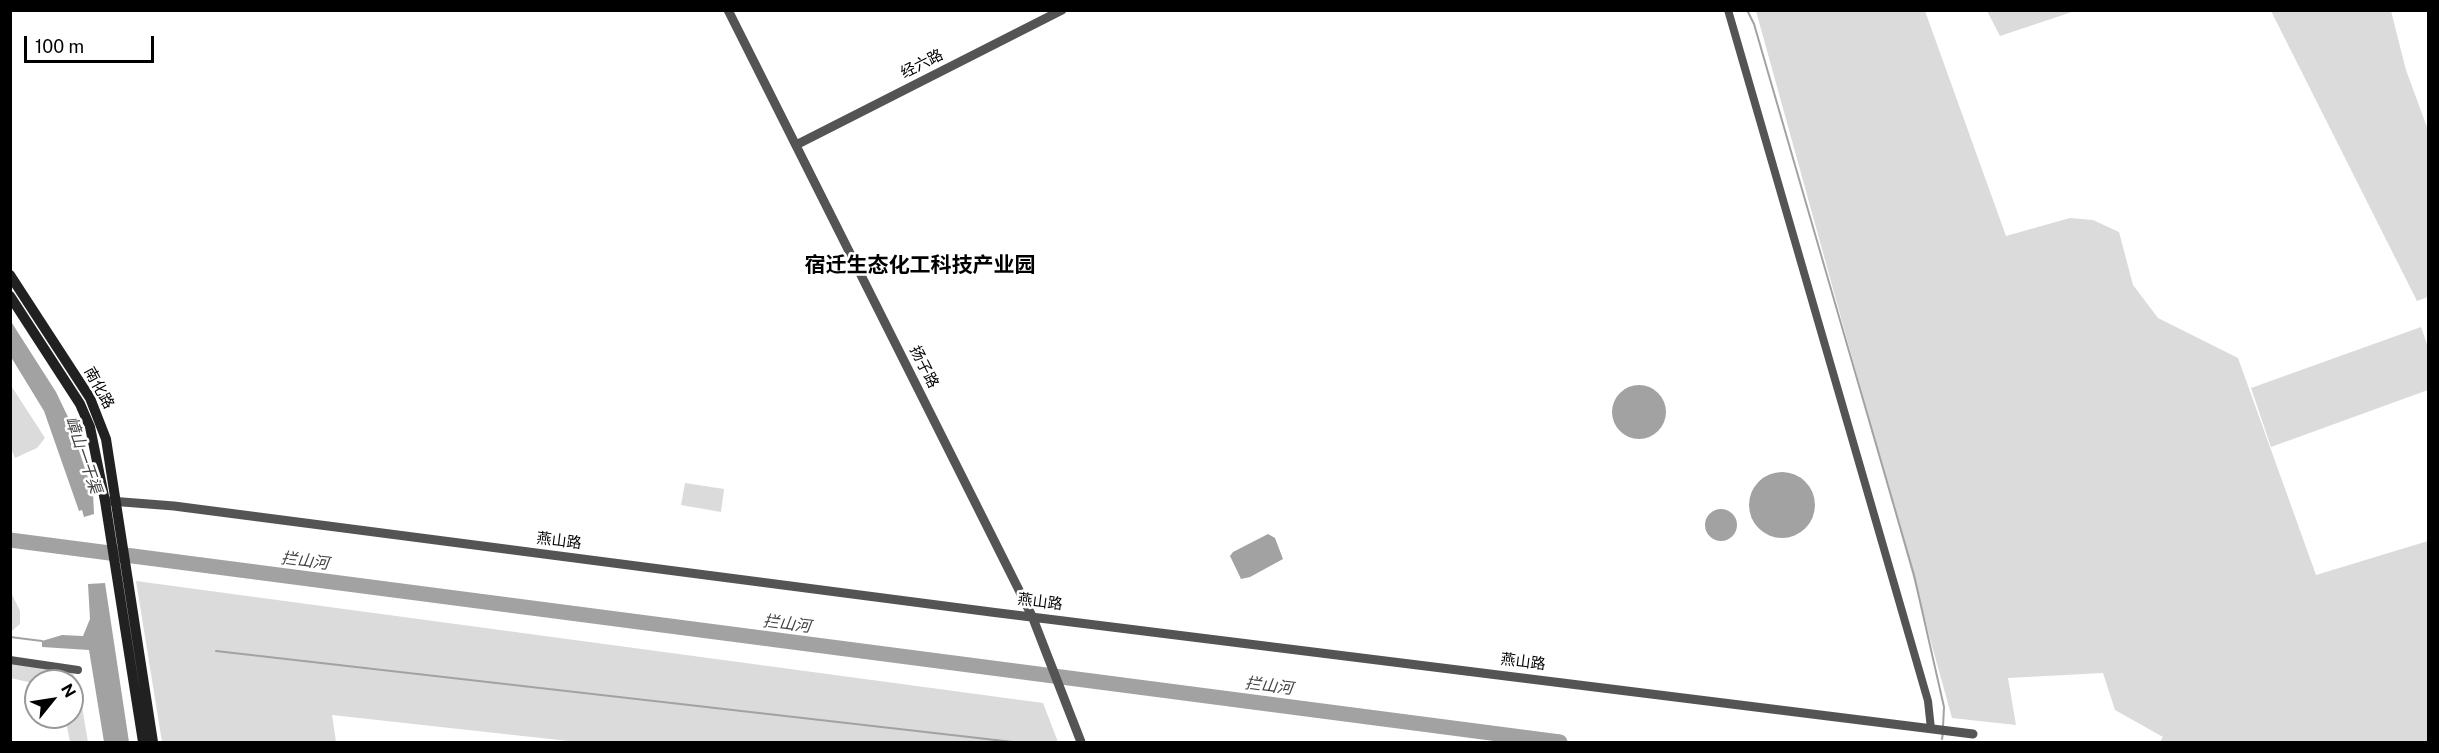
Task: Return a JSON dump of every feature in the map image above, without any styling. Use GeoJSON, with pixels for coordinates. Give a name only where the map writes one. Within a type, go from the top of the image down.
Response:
{"type":"FeatureCollection","features":[{"type":"Feature","properties":{"kind":"main road","name":"南化路"},"geometry":{"type":"LineString","coordinates":[[10,275],[93,405],[106,439],[110,501],[122,582]]}},
{"type":"Feature","properties":{"kind":"main road","name":"南化路"},"geometry":{"type":"LineString","coordinates":[[10,296],[80,404],[95,446],[110,501]]}},
{"type":"Feature","properties":{"kind":"main road"},"geometry":{"type":"LineString","coordinates":[[122,582],[143,742]]}},
{"type":"Feature","properties":{"kind":"main road"},"geometry":{"type":"LineString","coordinates":[[122,582],[153,742]]}},
{"type":"Feature","properties":{"kind":"street","name":"扬子路"},"geometry":{"type":"LineString","coordinates":[[728,10],[1032,616],[1081,742]]}},
{"type":"Feature","properties":{"kind":"street","name":"经六路"},"geometry":{"type":"LineString","coordinates":[[796,145],[1062,10]]}},
{"type":"Feature","properties":{"kind":"street"},"geometry":{"type":"LineString","coordinates":[[1728,10],[1928,701],[1939,730]]}},
{"type":"Feature","properties":{"kind":"street","name":"燕山路"},"geometry":{"type":"LineString","coordinates":[[110,501],[166,505],[1973,734]]}},
{"type":"Feature","properties":{"kind":"street"},"geometry":{"type":"LineString","coordinates":[[10,660],[71,669]]}},
{"type":"Feature","properties":{"kind":"shaded area"},"geometry":{"type":"Polygon","coordinates":[[[1756,11],[1925,11],[2006,236],[2070,218],[2093,220],[2119,232],[2133,285],[2158,318],[2238,358],[2316,575],[2428,541],[2428,742],[2160,742],[2163,737],[2115,710],[2103,673],[2008,678],[2016,725],[1952,718],[1756,11]]]}},
{"type":"Feature","properties":{"kind":"shaded area"},"geometry":{"type":"Polygon","coordinates":[[[1987,11],[2075,11],[2000,36],[1987,11]]]}},
{"type":"Feature","properties":{"kind":"shaded area"},"geometry":{"type":"Polygon","coordinates":[[[2271,11],[2391,11],[2406,70],[2428,130],[2428,297],[2417,301],[2271,11]]]}},
{"type":"Feature","properties":{"kind":"shaded area"},"geometry":{"type":"Polygon","coordinates":[[[10,320],[56,392],[68,417],[93,493],[94,514],[84,517],[82,510],[79,511],[44,411],[11,357],[10,320]]]}},
{"type":"Feature","properties":{"kind":"shaded area"},"geometry":{"type":"Polygon","coordinates":[[[2421,327],[2428,347],[2428,390],[2271,447],[2251,388],[2421,327]]]}},
{"type":"Feature","properties":{"kind":"shaded area"},"geometry":{"type":"Polygon","coordinates":[[[10,384],[45,438],[37,448],[15,458],[11,448],[10,384]]]}},
{"type":"Feature","properties":{"kind":"shaded area"},"geometry":{"type":"Polygon","coordinates":[[[1639,385],[1649,387],[1658,393],[1664,402],[1666,412],[1664,422],[1658,431],[1649,437],[1639,439],[1629,437],[1620,431],[1614,422],[1612,412],[1614,402],[1620,393],[1629,387],[1639,385]]]}},
{"type":"Feature","properties":{"kind":"shaded area"},"geometry":{"type":"Polygon","coordinates":[[[1782,472],[1795,475],[1805,482],[1812,492],[1815,505],[1812,518],[1805,528],[1795,535],[1782,538],[1769,535],[1759,528],[1752,518],[1749,505],[1752,492],[1759,482],[1769,475],[1782,472]]]}},
{"type":"Feature","properties":{"kind":"shaded area"},"geometry":{"type":"Polygon","coordinates":[[[685,483],[724,489],[721,512],[681,505],[685,483]]]}},
{"type":"Feature","properties":{"kind":"shaded area"},"geometry":{"type":"Polygon","coordinates":[[[1721,509],[1732,514],[1737,525],[1732,536],[1721,541],[1710,536],[1705,525],[1710,514],[1721,509]]]}},
{"type":"Feature","properties":{"kind":"shaded area"},"geometry":{"type":"Polygon","coordinates":[[[1268,534],[1275,538],[1283,559],[1250,577],[1241,579],[1230,556],[1233,552],[1268,534]]]}},
{"type":"Feature","properties":{"kind":"shaded area"},"geometry":{"type":"Polygon","coordinates":[[[136,581],[1043,703],[1058,742],[577,742],[332,715],[336,742],[162,742],[136,581]]]}},
{"type":"Feature","properties":{"kind":"shaded area"},"geometry":{"type":"Polygon","coordinates":[[[105,583],[129,742],[104,742],[89,650],[42,647],[42,641],[62,635],[83,636],[90,619],[88,584],[105,583]]]}},
{"type":"Feature","properties":{"kind":"shaded area"},"geometry":{"type":"Polygon","coordinates":[[[10,590],[20,611],[20,624],[13,630],[11,630],[10,590]]]}},
{"type":"Feature","properties":{"kind":"shaded area"},"geometry":{"type":"Polygon","coordinates":[[[10,663],[56,669],[24,669],[24,681],[11,678],[10,663]]]}},
{"type":"Feature","properties":{"kind":"shaded area"},"geometry":{"type":"Polygon","coordinates":[[[84,718],[88,742],[70,742],[67,729],[84,729],[84,718]]]}},
{"type":"Feature","properties":{"kind":"waterway"},"geometry":{"type":"LineString","coordinates":[[1747,10],[1754,24],[1914,575],[1944,707],[1943,727]]}},
{"type":"Feature","properties":{"kind":"waterway","name":"拦山河"},"geometry":{"type":"LineString","coordinates":[[10,540],[1560,742]]}},
{"type":"Feature","properties":{"kind":"waterway"},"geometry":{"type":"LineString","coordinates":[[10,637],[42,641]]}},
{"type":"Feature","properties":{"kind":"waterway"},"geometry":{"type":"LineString","coordinates":[[216,651],[1013,742]]}},
{"type":"Feature","properties":{"kind":"waterway"},"geometry":{"type":"LineString","coordinates":[[1942,739],[1943,733]]}},
{"type":"Feature","properties":{"kind":"district","name":"宿迁生态化工科技产业园"},"geometry":{"type":"Point","coordinates":[920,266]}},
{"type":"Feature","properties":{"kind":"water label","name":"嶂山一干渠"},"geometry":{"type":"Point","coordinates":[83,455]}}]}
